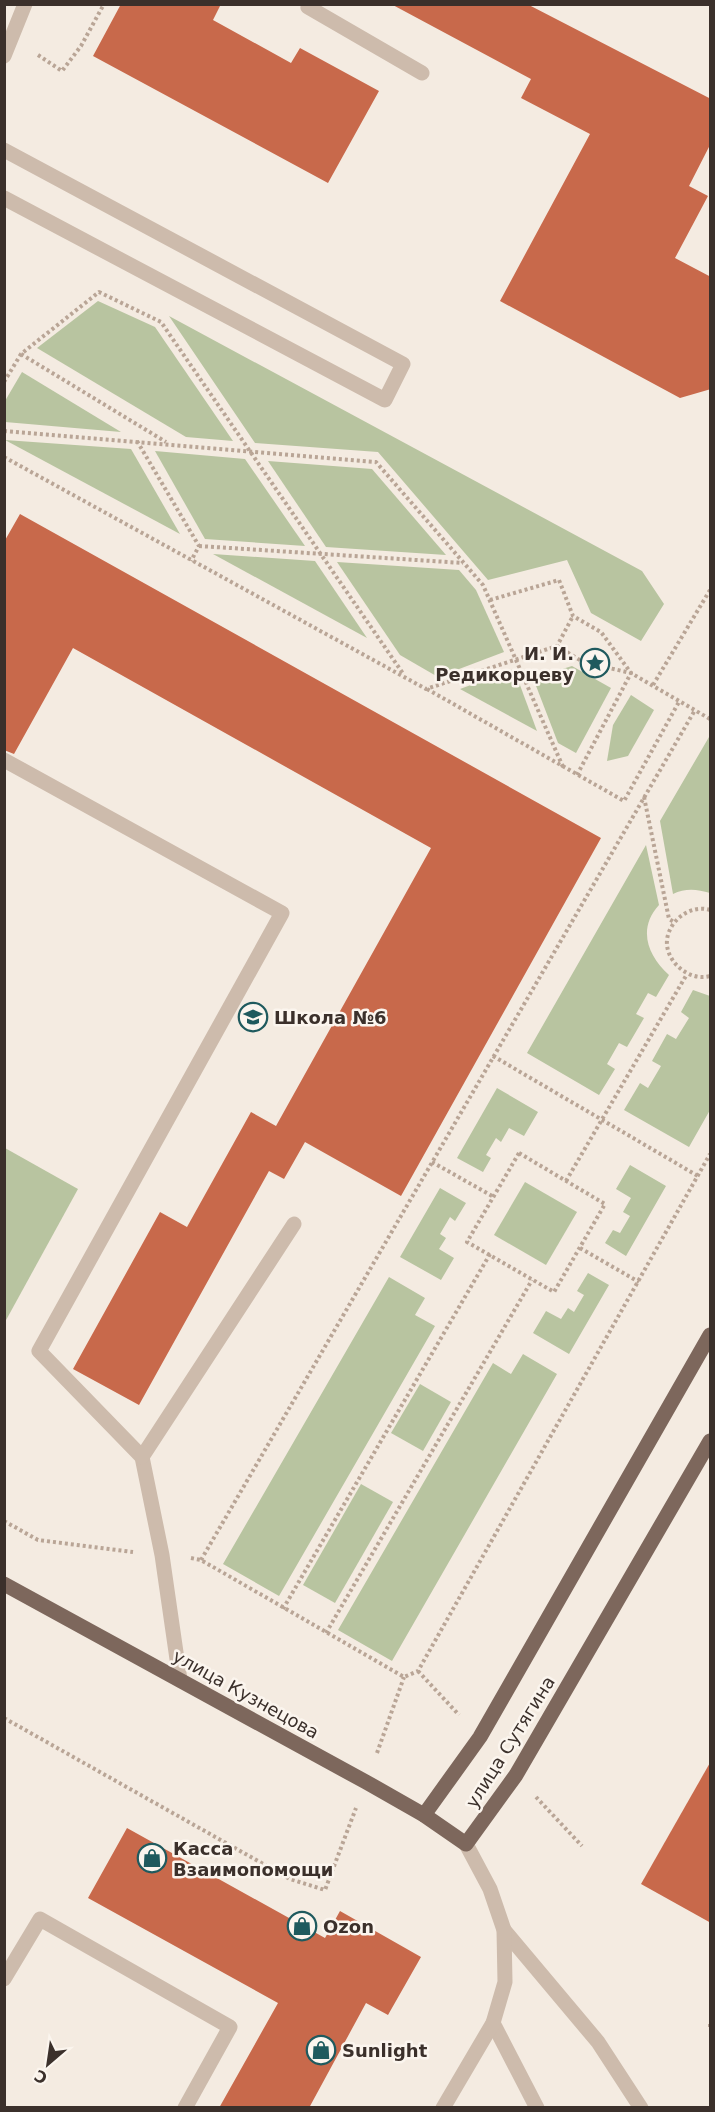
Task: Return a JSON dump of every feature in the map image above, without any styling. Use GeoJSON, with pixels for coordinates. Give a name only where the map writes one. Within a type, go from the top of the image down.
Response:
{"type":"FeatureCollection","features":[{"type":"Feature","properties":{"kind":"main road","name":"улица Сутягина"},"geometry":{"type":"LineString","coordinates":[[424,1815],[480,1737],[711,1335]]}},
{"type":"Feature","properties":{"kind":"main road","name":"улица Сутягина"},"geometry":{"type":"LineString","coordinates":[[466,1844],[516,1775],[711,1441]]}},
{"type":"Feature","properties":{"kind":"main road","name":"улица Кузнецова"},"geometry":{"type":"LineString","coordinates":[[4,1584],[424,1815],[466,1844]]}},
{"type":"Feature","properties":{"kind":"street"},"geometry":{"type":"LineString","coordinates":[[4,56],[26,4]]}},
{"type":"Feature","properties":{"kind":"street"},"geometry":{"type":"LineString","coordinates":[[309,4],[308,7],[422,73]]}},
{"type":"Feature","properties":{"kind":"street"},"geometry":{"type":"LineString","coordinates":[[4,150],[404,364],[385,400],[4,198]]}},
{"type":"Feature","properties":{"kind":"street"},"geometry":{"type":"LineString","coordinates":[[4,759],[282,913],[39,1351],[142,1457],[162,1555],[180,1680]]}},
{"type":"Feature","properties":{"kind":"street"},"geometry":{"type":"LineString","coordinates":[[142,1457],[294,1224]]}},
{"type":"Feature","properties":{"kind":"street"},"geometry":{"type":"LineString","coordinates":[[443,2108],[493,2023],[504,1982],[504,1930],[490,1889],[466,1844]]}},
{"type":"Feature","properties":{"kind":"street"},"geometry":{"type":"LineString","coordinates":[[4,1979],[39,1919],[230,2027],[185,2108]]}},
{"type":"Feature","properties":{"kind":"street"},"geometry":{"type":"LineString","coordinates":[[504,1930],[598,2042],[641,2108]]}},
{"type":"Feature","properties":{"kind":"street"},"geometry":{"type":"LineString","coordinates":[[493,2023],[537,2108]]}},
{"type":"Feature","properties":{"kind":"path"},"geometry":{"type":"LineString","coordinates":[[38,55],[63,70],[81,46],[104,4]]}},
{"type":"Feature","properties":{"kind":"path"},"geometry":{"type":"LineString","coordinates":[[4,382],[21,354],[99,292],[161,322],[406,678]]}},
{"type":"Feature","properties":{"kind":"path"},"geometry":{"type":"LineString","coordinates":[[21,354],[168,443]]}},
{"type":"Feature","properties":{"kind":"path"},"geometry":{"type":"LineString","coordinates":[[4,431],[376,462],[483,585],[563,767]]}},
{"type":"Feature","properties":{"kind":"path"},"geometry":{"type":"LineString","coordinates":[[137,441],[199,546]]}},
{"type":"Feature","properties":{"kind":"path"},"geometry":{"type":"LineString","coordinates":[[4,457],[426,689],[624,801],[680,700]]}},
{"type":"Feature","properties":{"kind":"path"},"geometry":{"type":"LineString","coordinates":[[199,546],[463,563]]}},
{"type":"Feature","properties":{"kind":"path"},"geometry":{"type":"LineString","coordinates":[[191,561],[199,546]]}},
{"type":"Feature","properties":{"kind":"path"},"geometry":{"type":"LineString","coordinates":[[490,600],[559,580],[573,616],[601,632],[631,673]]}},
{"type":"Feature","properties":{"kind":"path"},"geometry":{"type":"LineString","coordinates":[[653,685],[711,590]]}},
{"type":"Feature","properties":{"kind":"path"},"geometry":{"type":"LineString","coordinates":[[426,689],[557,646],[573,616]]}},
{"type":"Feature","properties":{"kind":"path"},"geometry":{"type":"LineString","coordinates":[[557,646],[583,662],[631,673],[711,719]]}},
{"type":"Feature","properties":{"kind":"path"},"geometry":{"type":"LineString","coordinates":[[577,775],[631,673]]}},
{"type":"Feature","properties":{"kind":"path"},"geometry":{"type":"LineString","coordinates":[[201,1560],[695,710]]}},
{"type":"Feature","properties":{"kind":"path"},"geometry":{"type":"LineString","coordinates":[[644,797],[669,919],[674,922]]}},
{"type":"Feature","properties":{"kind":"path"},"geometry":{"type":"LineString","coordinates":[[711,910],[704,908],[687,911],[674,922],[667,941],[672,960],[687,974],[704,978],[711,976]]}},
{"type":"Feature","properties":{"kind":"path"},"geometry":{"type":"LineString","coordinates":[[566,1181],[687,974]]}},
{"type":"Feature","properties":{"kind":"path"},"geometry":{"type":"LineString","coordinates":[[493,1056],[698,1176]]}},
{"type":"Feature","properties":{"kind":"path"},"geometry":{"type":"LineString","coordinates":[[519,1153],[605,1204],[554,1292],[467,1242],[494,1197],[519,1153]]}},
{"type":"Feature","properties":{"kind":"path"},"geometry":{"type":"LineString","coordinates":[[4,1521],[38,1540],[201,1560],[404,1677],[418,1671],[711,1154]]}},
{"type":"Feature","properties":{"kind":"path"},"geometry":{"type":"LineString","coordinates":[[432,1162],[494,1197]]}},
{"type":"Feature","properties":{"kind":"path"},"geometry":{"type":"LineString","coordinates":[[580,1248],[639,1282]]}},
{"type":"Feature","properties":{"kind":"path"},"geometry":{"type":"LineString","coordinates":[[283,1609],[490,1254]]}},
{"type":"Feature","properties":{"kind":"path"},"geometry":{"type":"LineString","coordinates":[[326,1633],[532,1280]]}},
{"type":"Feature","properties":{"kind":"path"},"geometry":{"type":"LineString","coordinates":[[4,1718],[290,1879]]}},
{"type":"Feature","properties":{"kind":"green space"},"geometry":{"type":"Polygon","coordinates":[[[98,301],[155,327],[233,441],[186,437],[37,348],[98,301]]]}},
{"type":"Feature","properties":{"kind":"green space"},"geometry":{"type":"Polygon","coordinates":[[[169,316],[642,571],[664,604],[641,641],[591,613],[567,560],[488,580],[378,452],[255,443],[169,316]]]}},
{"type":"Feature","properties":{"kind":"green space"},"geometry":{"type":"Polygon","coordinates":[[[22,372],[121,432],[5,422],[5,401],[22,372]]]}},
{"type":"Feature","properties":{"kind":"green space"},"geometry":{"type":"Polygon","coordinates":[[[5,440],[131,449],[180,534],[5,440]]]}},
{"type":"Feature","properties":{"kind":"green space"},"geometry":{"type":"Polygon","coordinates":[[[155,451],[245,459],[305,546],[205,539],[155,451]]]}},
{"type":"Feature","properties":{"kind":"green space"},"geometry":{"type":"Polygon","coordinates":[[[268,461],[372,469],[446,555],[326,547],[268,461]]]}},
{"type":"Feature","properties":{"kind":"green space"},"geometry":{"type":"Polygon","coordinates":[[[213,554],[315,561],[367,638],[213,554]]]}},
{"type":"Feature","properties":{"kind":"green space"},"geometry":{"type":"Polygon","coordinates":[[[337,562],[459,570],[476,590],[504,652],[438,677],[400,655],[337,562]]]}},
{"type":"Feature","properties":{"kind":"green space"},"geometry":{"type":"Polygon","coordinates":[[[572,666],[611,688],[576,753],[558,743],[533,678],[572,666]]]}},
{"type":"Feature","properties":{"kind":"green space"},"geometry":{"type":"Polygon","coordinates":[[[514,669],[537,731],[460,689],[514,669]]]}},
{"type":"Feature","properties":{"kind":"green space"},"geometry":{"type":"Polygon","coordinates":[[[631,695],[654,710],[628,756],[607,761],[613,725],[631,695]]]}},
{"type":"Feature","properties":{"kind":"green space"},"geometry":{"type":"Polygon","coordinates":[[[709,737],[710,893],[691,890],[673,894],[660,821],[709,737]]]}},
{"type":"Feature","properties":{"kind":"green space"},"geometry":{"type":"Polygon","coordinates":[[[646,845],[659,905],[648,923],[648,942],[655,959],[669,975],[656,997],[648,993],[636,1014],[644,1018],[627,1047],[619,1043],[607,1064],[615,1069],[599,1095],[527,1053],[646,845]]]}},
{"type":"Feature","properties":{"kind":"green space"},"geometry":{"type":"Polygon","coordinates":[[[693,990],[710,996],[710,1110],[689,1147],[624,1110],[640,1083],[648,1088],[661,1066],[652,1061],[667,1034],[676,1039],[689,1018],[681,1012],[693,990]]]}},
{"type":"Feature","properties":{"kind":"green space"},"geometry":{"type":"Polygon","coordinates":[[[497,1088],[538,1112],[524,1136],[509,1128],[501,1142],[496,1138],[486,1155],[491,1158],[483,1172],[457,1158],[497,1088]]]}},
{"type":"Feature","properties":{"kind":"green space"},"geometry":{"type":"Polygon","coordinates":[[[5,1148],[78,1189],[5,1322],[5,1148]]]}},
{"type":"Feature","properties":{"kind":"green space"},"geometry":{"type":"Polygon","coordinates":[[[630,1165],[666,1186],[626,1256],[605,1243],[613,1230],[620,1233],[630,1216],[623,1212],[631,1198],[616,1189],[630,1165]]]}},
{"type":"Feature","properties":{"kind":"green space"},"geometry":{"type":"Polygon","coordinates":[[[525,1182],[577,1212],[546,1265],[494,1235],[525,1182]]]}},
{"type":"Feature","properties":{"kind":"green space"},"geometry":{"type":"Polygon","coordinates":[[[440,1188],[466,1203],[455,1221],[450,1217],[440,1234],[446,1238],[439,1249],[454,1258],[441,1280],[400,1257],[440,1188]]]}},
{"type":"Feature","properties":{"kind":"green space"},"geometry":{"type":"Polygon","coordinates":[[[588,1273],[609,1285],[569,1354],[533,1333],[546,1311],[561,1319],[568,1308],[574,1312],[584,1295],[577,1291],[588,1273]]]}},
{"type":"Feature","properties":{"kind":"green space"},"geometry":{"type":"Polygon","coordinates":[[[389,1277],[425,1298],[415,1315],[435,1326],[279,1596],[223,1564],[389,1277]]]}},
{"type":"Feature","properties":{"kind":"green space"},"geometry":{"type":"Polygon","coordinates":[[[523,1354],[557,1374],[392,1661],[338,1630],[493,1363],[511,1374],[523,1354]]]}},
{"type":"Feature","properties":{"kind":"green space"},"geometry":{"type":"Polygon","coordinates":[[[420,1384],[451,1402],[423,1451],[391,1433],[420,1384]]]}},
{"type":"Feature","properties":{"kind":"green space"},"geometry":{"type":"Polygon","coordinates":[[[361,1484],[393,1502],[335,1603],[303,1585],[361,1484]]]}},
{"type":"Feature","properties":{"kind":"building"},"geometry":{"type":"Polygon","coordinates":[[[121,4],[221,4],[213,20],[291,63],[300,48],[379,91],[328,183],[93,56],[121,4]]]}},
{"type":"Feature","properties":{"kind":"building"},"geometry":{"type":"Polygon","coordinates":[[[391,4],[527,4],[711,99],[711,143],[689,186],[708,196],[675,258],[711,277],[711,389],[680,398],[500,301],[590,134],[521,98],[531,79],[391,4]]]}},
{"type":"Feature","properties":{"kind":"building"},"geometry":{"type":"Polygon","coordinates":[[[20,514],[601,838],[401,1196],[305,1142],[284,1179],[269,1171],[139,1405],[73,1369],[160,1212],[187,1227],[251,1112],[276,1126],[431,848],[73,648],[14,754],[4,750],[4,542],[20,514]]]}},
{"type":"Feature","properties":{"kind":"building"},"geometry":{"type":"Polygon","coordinates":[[[711,1761],[711,1923],[641,1884],[711,1761]]]}},
{"type":"Feature","properties":{"kind":"building"},"geometry":{"type":"Polygon","coordinates":[[[127,1828],[325,1938],[340,1911],[421,1957],[388,2015],[366,2003],[309,2108],[219,2108],[278,2003],[88,1898],[127,1828]]]}},
{"type":"Feature","properties":{"kind":"place","name":"И. И. Редикорцеву"},"geometry":{"type":"Point","coordinates":[595,663]}},
{"type":"Feature","properties":{"kind":"place","name":"Школа №6"},"geometry":{"type":"Point","coordinates":[253,1017]}},
{"type":"Feature","properties":{"kind":"place","name":"Касса Взаимопомощи"},"geometry":{"type":"Point","coordinates":[152,1858]}},
{"type":"Feature","properties":{"kind":"place","name":"Ozon"},"geometry":{"type":"Point","coordinates":[302,1926]}},
{"type":"Feature","properties":{"kind":"place","name":"Sunlight"},"geometry":{"type":"Point","coordinates":[321,2050]}}]}
